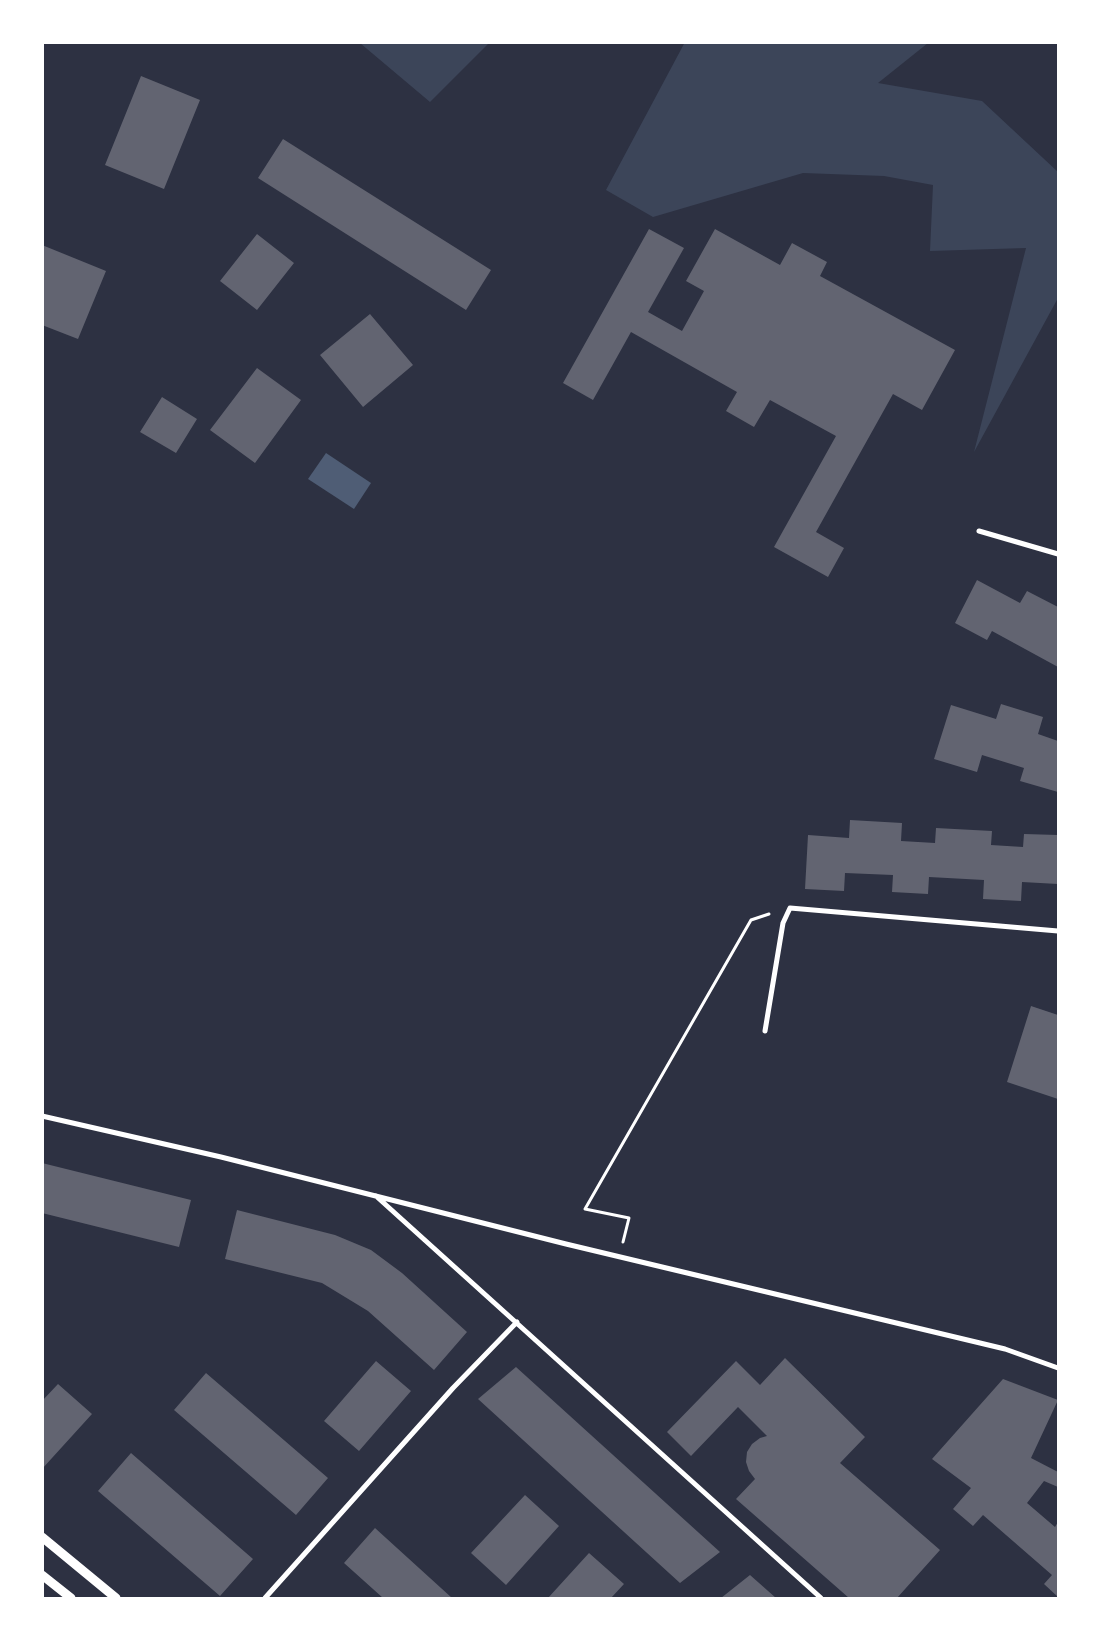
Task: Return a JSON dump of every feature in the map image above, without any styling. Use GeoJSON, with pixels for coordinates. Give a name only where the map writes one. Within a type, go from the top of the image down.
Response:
{"type":"FeatureCollection","features":[{"type":"Feature","properties":{"kind":"street"},"geometry":{"type":"LineString","coordinates":[[979,532],[1058,554]]}},
{"type":"Feature","properties":{"kind":"street"},"geometry":{"type":"LineString","coordinates":[[765,1031],[783,923],[790,908],[1058,931]]}},
{"type":"Feature","properties":{"kind":"street"},"geometry":{"type":"LineString","coordinates":[[42,1116],[222,1157],[620,1257],[980,1343],[1058,1368]]}},
{"type":"Feature","properties":{"kind":"street"},"geometry":{"type":"LineString","coordinates":[[375,1196],[821,1598]]}},
{"type":"Feature","properties":{"kind":"street"},"geometry":{"type":"LineString","coordinates":[[265,1598],[453,1388],[516,1322]]}},
{"type":"Feature","properties":{"kind":"street"},"geometry":{"type":"LineString","coordinates":[[42,1537],[116,1598]]}},
{"type":"Feature","properties":{"kind":"street"},"geometry":{"type":"LineString","coordinates":[[42,1574],[71,1598]]}},
{"type":"Feature","properties":{"kind":"path"},"geometry":{"type":"LineString","coordinates":[[620,1257],[629,1218],[585,1209],[751,920],[790,908]]}},
{"type":"Feature","properties":{"kind":"shaded area"},"geometry":{"type":"Polygon","coordinates":[[[685,42],[928,43],[878,83],[982,101],[1058,172],[1058,298],[974,452],[1026,248],[930,251],[933,185],[884,176],[803,173],[653,217],[606,190],[685,42]]]}},
{"type":"Feature","properties":{"kind":"shaded area"},"geometry":{"type":"Polygon","coordinates":[[[360,43],[489,43],[430,102],[360,43]]]}},
{"type":"Feature","properties":{"kind":"shaded area"},"geometry":{"type":"Polygon","coordinates":[[[326,453],[371,483],[354,509],[308,479],[326,453]]]}},
{"type":"Feature","properties":{"kind":"building"},"geometry":{"type":"Polygon","coordinates":[[[141,76],[200,100],[164,189],[105,165],[141,76]]]}},
{"type":"Feature","properties":{"kind":"building"},"geometry":{"type":"Polygon","coordinates":[[[283,139],[491,270],[466,310],[258,178],[283,139]]]}},
{"type":"Feature","properties":{"kind":"building"},"geometry":{"type":"Polygon","coordinates":[[[649,229],[684,248],[648,312],[682,331],[704,291],[686,281],[715,229],[780,265],[792,243],[827,262],[820,276],[955,350],[922,410],[893,394],[816,532],[844,548],[828,577],[774,547],[836,436],[770,400],[754,427],[726,411],[737,392],[631,332],[593,400],[563,383],[649,229]]]}},
{"type":"Feature","properties":{"kind":"building"},"geometry":{"type":"Polygon","coordinates":[[[257,234],[294,263],[257,310],[220,281],[257,234]]]}},
{"type":"Feature","properties":{"kind":"building"},"geometry":{"type":"Polygon","coordinates":[[[42,245],[106,271],[78,339],[42,325],[42,245]]]}},
{"type":"Feature","properties":{"kind":"building"},"geometry":{"type":"Polygon","coordinates":[[[370,314],[413,365],[363,407],[320,355],[370,314]]]}},
{"type":"Feature","properties":{"kind":"building"},"geometry":{"type":"Polygon","coordinates":[[[257,368],[301,400],[255,463],[210,430],[257,368]]]}},
{"type":"Feature","properties":{"kind":"building"},"geometry":{"type":"Polygon","coordinates":[[[162,397],[197,419],[176,453],[140,432],[162,397]]]}},
{"type":"Feature","properties":{"kind":"building"},"geometry":{"type":"Polygon","coordinates":[[[977,580],[1020,603],[1027,591],[1058,607],[1058,667],[992,631],[987,640],[955,623],[977,580]]]}},
{"type":"Feature","properties":{"kind":"building"},"geometry":{"type":"Polygon","coordinates":[[[1001,704],[1043,717],[1038,734],[1058,741],[1058,792],[1020,781],[1024,768],[982,755],[977,772],[934,759],[951,705],[996,719],[1001,704]]]}},
{"type":"Feature","properties":{"kind":"building"},"geometry":{"type":"Polygon","coordinates":[[[850,820],[902,823],[901,841],[935,843],[936,828],[992,831],[991,845],[1023,847],[1024,834],[1058,835],[1058,884],[1022,882],[1021,901],[983,899],[984,880],[929,877],[928,894],[892,892],[893,875],[845,873],[844,891],[805,889],[808,835],[849,838],[850,820]]]}},
{"type":"Feature","properties":{"kind":"building"},"geometry":{"type":"Polygon","coordinates":[[[1031,1006],[1058,1015],[1058,1099],[1007,1082],[1031,1006]]]}},
{"type":"Feature","properties":{"kind":"building"},"geometry":{"type":"Polygon","coordinates":[[[42,1163],[191,1200],[179,1247],[42,1213],[42,1163]]]}},
{"type":"Feature","properties":{"kind":"building"},"geometry":{"type":"Polygon","coordinates":[[[237,1210],[335,1235],[371,1250],[402,1273],[467,1332],[434,1370],[368,1311],[322,1283],[225,1259],[237,1210]]]}},
{"type":"Feature","properties":{"kind":"building"},"geometry":{"type":"Polygon","coordinates":[[[785,1358],[865,1437],[840,1463],[940,1550],[897,1598],[849,1598],[736,1499],[755,1479],[749,1471],[746,1462],[747,1452],[752,1444],[760,1438],[767,1436],[738,1407],[691,1456],[667,1432],[736,1361],[760,1385],[785,1358]]]}},
{"type":"Feature","properties":{"kind":"building"},"geometry":{"type":"Polygon","coordinates":[[[376,1361],[411,1391],[359,1451],[324,1421],[376,1361]]]}},
{"type":"Feature","properties":{"kind":"building"},"geometry":{"type":"Polygon","coordinates":[[[516,1367],[720,1552],[680,1583],[478,1399],[516,1367]]]}},
{"type":"Feature","properties":{"kind":"building"},"geometry":{"type":"Polygon","coordinates":[[[206,1373],[328,1478],[296,1515],[174,1410],[206,1373]]]}},
{"type":"Feature","properties":{"kind":"building"},"geometry":{"type":"Polygon","coordinates":[[[1003,1379],[1058,1400],[1031,1458],[1058,1472],[1058,1487],[1044,1481],[1027,1503],[1055,1527],[1058,1522],[1058,1597],[1044,1584],[1052,1575],[983,1515],[973,1526],[953,1509],[971,1488],[932,1459],[1003,1379]]]}},
{"type":"Feature","properties":{"kind":"building"},"geometry":{"type":"Polygon","coordinates":[[[58,1384],[92,1414],[42,1469],[42,1401],[58,1384]]]}},
{"type":"Feature","properties":{"kind":"building"},"geometry":{"type":"Polygon","coordinates":[[[131,1453],[253,1559],[220,1596],[98,1491],[131,1453]]]}},
{"type":"Feature","properties":{"kind":"building"},"geometry":{"type":"Polygon","coordinates":[[[525,1495],[559,1526],[506,1585],[471,1553],[525,1495]]]}},
{"type":"Feature","properties":{"kind":"building"},"geometry":{"type":"Polygon","coordinates":[[[375,1528],[452,1598],[383,1598],[344,1563],[375,1528]]]}},
{"type":"Feature","properties":{"kind":"building"},"geometry":{"type":"Polygon","coordinates":[[[589,1553],[624,1584],[611,1598],[548,1598],[589,1553]]]}},
{"type":"Feature","properties":{"kind":"building"},"geometry":{"type":"Polygon","coordinates":[[[750,1575],[776,1598],[721,1598],[750,1575]]]}}]}
